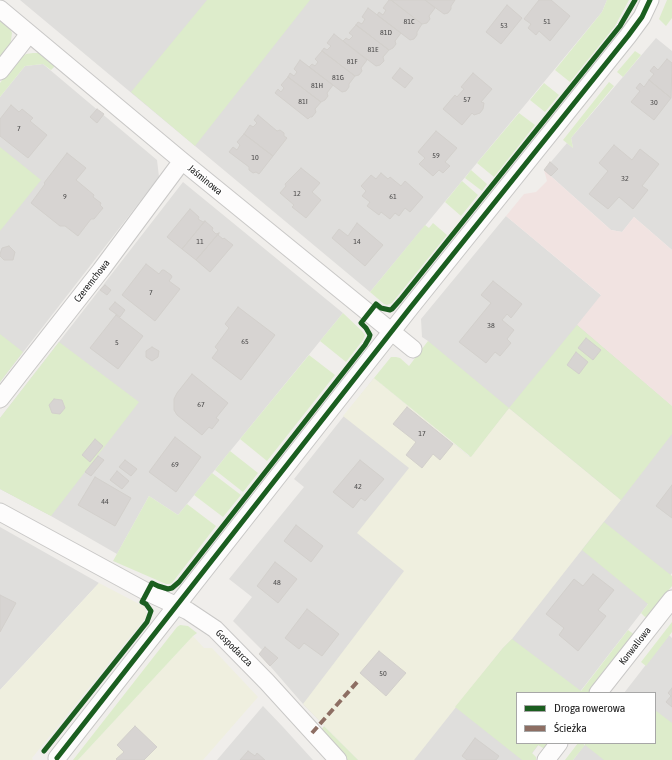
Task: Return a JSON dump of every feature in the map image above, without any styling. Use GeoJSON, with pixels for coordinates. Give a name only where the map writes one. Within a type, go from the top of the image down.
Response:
{"type":"FeatureCollection","features":[{"type":"Feature","properties":{"kind":"street"},"geometry":{"type":"LineString","coordinates":[[57,758],[391,332],[628,36],[642,17],[650,0]]}},
{"type":"Feature","properties":{"kind":"street","name":"Jaśminowa"},"geometry":{"type":"LineString","coordinates":[[0,9],[182,161],[413,349]]}},
{"type":"Feature","properties":{"kind":"street"},"geometry":{"type":"LineString","coordinates":[[0,71],[29,34]]}},
{"type":"Feature","properties":{"kind":"street","name":"Czeremchowa"},"geometry":{"type":"LineString","coordinates":[[0,399],[97,276],[182,161]]}},
{"type":"Feature","properties":{"kind":"street","name":"Gospodarcza"},"geometry":{"type":"LineString","coordinates":[[0,512],[147,592],[176,605],[201,619],[221,633],[338,760]]}},
{"type":"Feature","properties":{"kind":"street","name":"Konwaliowa"},"geometry":{"type":"LineString","coordinates":[[599,692],[672,599]]}},
{"type":"Feature","properties":{"kind":"street"},"geometry":{"type":"LineString","coordinates":[[546,760],[558,744]]}},
{"type":"Feature","properties":{"kind":"shaded area"},"geometry":{"type":"Polygon","coordinates":[[[20,0],[607,0],[602,12],[370,292],[20,0]]]}},
{"type":"Feature","properties":{"kind":"shaded area"},"geometry":{"type":"Polygon","coordinates":[[[656,38],[672,51],[672,250],[634,217],[622,232],[611,230],[544,170],[567,143],[573,148],[571,138],[656,38]]]}},
{"type":"Feature","properties":{"kind":"shaded area"},"geometry":{"type":"Polygon","coordinates":[[[43,64],[157,160],[159,177],[0,382],[0,97],[25,66],[43,64]]]}},
{"type":"Feature","properties":{"kind":"shaded area"},"geometry":{"type":"Polygon","coordinates":[[[544,170],[611,230],[622,232],[634,217],[672,250],[672,406],[577,325],[601,295],[506,216],[524,194],[536,192],[547,181],[544,170]]]}},
{"type":"Feature","properties":{"kind":"shaded area"},"geometry":{"type":"Polygon","coordinates":[[[183,182],[343,313],[178,515],[149,496],[117,554],[0,489],[0,418],[183,182]]]}},
{"type":"Feature","properties":{"kind":"shaded area"},"geometry":{"type":"Polygon","coordinates":[[[506,216],[602,296],[578,325],[672,406],[672,573],[580,692],[516,692],[516,744],[539,744],[527,760],[358,760],[303,704],[259,654],[262,650],[233,621],[252,597],[229,579],[304,487],[294,479],[374,378],[470,457],[428,341],[422,337],[421,319],[506,216]]]}},
{"type":"Feature","properties":{"kind":"shaded area"},"geometry":{"type":"Polygon","coordinates":[[[0,527],[99,583],[0,690],[0,527]]]}},
{"type":"Feature","properties":{"kind":"shaded area"},"geometry":{"type":"Polygon","coordinates":[[[669,635],[672,638],[672,760],[573,760],[585,744],[656,744],[656,692],[625,692],[669,635]]]}},
{"type":"Feature","properties":{"kind":"shaded area"},"geometry":{"type":"Polygon","coordinates":[[[263,706],[283,727],[313,760],[217,760],[263,706]]]}},
{"type":"Feature","properties":{"kind":"green space"},"geometry":{"type":"Polygon","coordinates":[[[207,0],[310,0],[195,146],[131,92],[207,0]]]}},
{"type":"Feature","properties":{"kind":"green space"},"geometry":{"type":"Polygon","coordinates":[[[607,0],[629,0],[615,26],[570,82],[555,70],[602,12],[607,0]]]}},
{"type":"Feature","properties":{"kind":"green space"},"geometry":{"type":"Polygon","coordinates":[[[667,0],[672,0],[672,18],[666,26],[659,19],[667,0]]]}},
{"type":"Feature","properties":{"kind":"green space"},"geometry":{"type":"Polygon","coordinates":[[[0,18],[10,28],[12,33],[10,47],[0,59],[0,18]]]}},
{"type":"Feature","properties":{"kind":"green space"},"geometry":{"type":"Polygon","coordinates":[[[635,51],[641,55],[623,77],[617,72],[635,51]]]}},
{"type":"Feature","properties":{"kind":"green space"},"geometry":{"type":"Polygon","coordinates":[[[41,53],[57,64],[51,70],[43,64],[25,66],[0,97],[0,83],[17,61],[26,54],[41,53]]]}},
{"type":"Feature","properties":{"kind":"green space"},"geometry":{"type":"Polygon","coordinates":[[[609,82],[614,86],[571,138],[573,148],[563,140],[609,82]]]}},
{"type":"Feature","properties":{"kind":"green space"},"geometry":{"type":"Polygon","coordinates":[[[544,83],[559,95],[545,112],[530,100],[544,83]]]}},
{"type":"Feature","properties":{"kind":"green space"},"geometry":{"type":"Polygon","coordinates":[[[519,113],[535,125],[494,177],[477,163],[519,113]]]}},
{"type":"Feature","properties":{"kind":"green space"},"geometry":{"type":"Polygon","coordinates":[[[0,147],[41,180],[0,231],[0,147]]]}},
{"type":"Feature","properties":{"kind":"green space"},"geometry":{"type":"Polygon","coordinates":[[[471,170],[487,184],[482,191],[465,178],[471,170]]]}},
{"type":"Feature","properties":{"kind":"green space"},"geometry":{"type":"Polygon","coordinates":[[[462,181],[478,195],[461,216],[445,202],[462,181]]]}},
{"type":"Feature","properties":{"kind":"green space"},"geometry":{"type":"Polygon","coordinates":[[[433,223],[447,235],[392,303],[387,305],[384,304],[370,292],[425,225],[429,228],[433,223]]]}},
{"type":"Feature","properties":{"kind":"green space"},"geometry":{"type":"Polygon","coordinates":[[[343,313],[365,335],[363,340],[346,362],[320,341],[343,313]]]}},
{"type":"Feature","properties":{"kind":"green space"},"geometry":{"type":"Polygon","coordinates":[[[577,325],[672,406],[672,434],[621,500],[509,408],[577,325]]]}},
{"type":"Feature","properties":{"kind":"green space"},"geometry":{"type":"Polygon","coordinates":[[[0,334],[23,352],[0,382],[0,334]]]}},
{"type":"Feature","properties":{"kind":"green space"},"geometry":{"type":"Polygon","coordinates":[[[428,341],[509,408],[471,457],[374,378],[391,357],[400,358],[409,366],[428,341]]]}},
{"type":"Feature","properties":{"kind":"green space"},"geometry":{"type":"Polygon","coordinates":[[[59,342],[139,402],[51,516],[0,489],[0,418],[59,342]]]}},
{"type":"Feature","properties":{"kind":"green space"},"geometry":{"type":"Polygon","coordinates":[[[309,355],[335,375],[267,461],[240,439],[309,355]]]}},
{"type":"Feature","properties":{"kind":"green space"},"geometry":{"type":"Polygon","coordinates":[[[374,378],[470,457],[509,408],[621,500],[512,639],[503,648],[414,760],[358,760],[303,704],[404,571],[357,533],[409,468],[343,416],[374,378]]]}},
{"type":"Feature","properties":{"kind":"green space"},"geometry":{"type":"Polygon","coordinates":[[[230,451],[258,473],[243,492],[215,470],[230,451]]]}},
{"type":"Feature","properties":{"kind":"green space"},"geometry":{"type":"Polygon","coordinates":[[[212,473],[241,495],[223,517],[194,495],[212,473]]]}},
{"type":"Feature","properties":{"kind":"green space"},"geometry":{"type":"Polygon","coordinates":[[[149,496],[178,515],[187,504],[216,526],[172,583],[169,584],[113,561],[149,496]]]}},
{"type":"Feature","properties":{"kind":"green space"},"geometry":{"type":"Polygon","coordinates":[[[604,522],[672,576],[672,586],[648,616],[645,617],[641,613],[648,604],[582,550],[604,522]]]}},
{"type":"Feature","properties":{"kind":"green space"},"geometry":{"type":"Polygon","coordinates":[[[99,583],[145,607],[147,616],[32,758],[33,760],[0,760],[0,690],[99,583]]]}},
{"type":"Feature","properties":{"kind":"green space"},"geometry":{"type":"Polygon","coordinates":[[[672,622],[672,632],[646,666],[641,662],[672,622]]]}},
{"type":"Feature","properties":{"kind":"green space"},"geometry":{"type":"Polygon","coordinates":[[[180,625],[188,626],[197,633],[78,760],[73,760],[177,627],[180,625]]]}},
{"type":"Feature","properties":{"kind":"green space"},"geometry":{"type":"Polygon","coordinates":[[[628,630],[635,635],[590,692],[516,692],[516,744],[549,744],[546,748],[538,745],[532,753],[536,757],[536,760],[522,760],[455,707],[512,639],[581,691],[628,630]]]}},
{"type":"Feature","properties":{"kind":"green space"},"geometry":{"type":"Polygon","coordinates":[[[193,636],[204,648],[212,648],[258,697],[203,760],[78,760],[193,636]]]}},
{"type":"Feature","properties":{"kind":"green space"},"geometry":{"type":"Polygon","coordinates":[[[656,711],[672,723],[672,760],[604,760],[586,744],[656,744],[656,711]]]}},
{"type":"Feature","properties":{"kind":"green space"},"geometry":{"type":"Polygon","coordinates":[[[324,726],[358,760],[347,760],[321,730],[324,726]]]}},
{"type":"Feature","properties":{"kind":"green space"},"geometry":{"type":"Polygon","coordinates":[[[577,744],[585,745],[573,760],[565,760],[577,744]]]}},
{"type":"Feature","properties":{"kind":"building"},"geometry":{"type":"Polygon","coordinates":[[[389,0],[422,24],[414,39],[410,40],[377,15],[379,12],[383,15],[386,10],[383,8],[389,0]]]}},
{"type":"Feature","properties":{"kind":"building"},"geometry":{"type":"Polygon","coordinates":[[[391,0],[425,0],[435,8],[429,16],[430,19],[427,23],[422,24],[391,0]]]}},
{"type":"Feature","properties":{"kind":"building"},"geometry":{"type":"Polygon","coordinates":[[[425,0],[455,0],[448,13],[444,14],[425,0]]]}},
{"type":"Feature","properties":{"kind":"building"},"geometry":{"type":"Polygon","coordinates":[[[539,0],[551,0],[570,16],[550,41],[539,31],[536,35],[528,28],[531,24],[524,19],[539,0]]]}},
{"type":"Feature","properties":{"kind":"building"},"geometry":{"type":"Polygon","coordinates":[[[507,5],[522,18],[501,44],[486,32],[507,5]]]}},
{"type":"Feature","properties":{"kind":"building"},"geometry":{"type":"Polygon","coordinates":[[[368,8],[401,33],[395,41],[396,44],[393,48],[389,50],[356,25],[358,22],[362,24],[365,19],[362,17],[368,8]]]}},
{"type":"Feature","properties":{"kind":"building"},"geometry":{"type":"Polygon","coordinates":[[[356,25],[389,50],[383,57],[384,61],[380,65],[376,66],[343,41],[346,38],[349,40],[353,36],[349,33],[356,25]]]}},
{"type":"Feature","properties":{"kind":"building"},"geometry":{"type":"Polygon","coordinates":[[[334,34],[367,60],[361,68],[362,71],[359,75],[355,76],[322,51],[324,48],[327,50],[331,46],[327,43],[334,34]]]}},
{"type":"Feature","properties":{"kind":"building"},"geometry":{"type":"Polygon","coordinates":[[[322,51],[355,76],[346,91],[342,92],[309,67],[312,64],[315,66],[318,62],[315,59],[322,51]]]}},
{"type":"Feature","properties":{"kind":"building"},"geometry":{"type":"Polygon","coordinates":[[[667,59],[672,63],[671,98],[649,80],[654,74],[650,71],[654,66],[658,70],[667,59]]]}},
{"type":"Feature","properties":{"kind":"building"},"geometry":{"type":"Polygon","coordinates":[[[300,60],[333,85],[327,93],[328,96],[325,100],[321,102],[288,77],[290,73],[294,76],[297,72],[294,69],[300,60]]]}},
{"type":"Feature","properties":{"kind":"building"},"geometry":{"type":"Polygon","coordinates":[[[400,68],[413,78],[405,88],[392,78],[400,68]]]}},
{"type":"Feature","properties":{"kind":"building"},"geometry":{"type":"Polygon","coordinates":[[[473,73],[492,89],[481,102],[484,103],[483,109],[480,113],[474,115],[472,113],[462,125],[443,109],[455,95],[457,97],[464,89],[461,87],[473,73]]]}},
{"type":"Feature","properties":{"kind":"building"},"geometry":{"type":"Polygon","coordinates":[[[288,77],[321,102],[315,109],[316,112],[312,117],[308,119],[275,93],[278,89],[281,92],[284,88],[281,85],[288,77]]]}},
{"type":"Feature","properties":{"kind":"building"},"geometry":{"type":"Polygon","coordinates":[[[649,80],[671,98],[654,120],[631,102],[640,91],[636,88],[640,83],[644,87],[649,80]]]}},
{"type":"Feature","properties":{"kind":"building"},"geometry":{"type":"Polygon","coordinates":[[[11,105],[19,112],[22,109],[33,118],[30,121],[47,135],[28,158],[0,136],[0,119],[11,105]]]}},
{"type":"Feature","properties":{"kind":"building"},"geometry":{"type":"Polygon","coordinates":[[[97,109],[104,114],[97,123],[90,117],[97,109]]]}},
{"type":"Feature","properties":{"kind":"building"},"geometry":{"type":"Polygon","coordinates":[[[258,115],[277,131],[280,130],[284,133],[284,136],[287,138],[273,156],[244,134],[250,125],[253,127],[257,123],[254,120],[258,115]]]}},
{"type":"Feature","properties":{"kind":"building"},"geometry":{"type":"Polygon","coordinates":[[[436,131],[457,148],[445,162],[450,166],[443,173],[439,170],[433,176],[419,164],[425,158],[418,152],[436,131]]]}},
{"type":"Feature","properties":{"kind":"building"},"geometry":{"type":"Polygon","coordinates":[[[244,134],[273,156],[259,174],[256,172],[253,173],[249,170],[249,167],[229,152],[233,147],[237,150],[240,145],[237,142],[244,134]]]}},
{"type":"Feature","properties":{"kind":"building"},"geometry":{"type":"Polygon","coordinates":[[[614,145],[632,160],[640,149],[659,164],[642,186],[648,190],[633,209],[619,197],[608,209],[589,194],[608,171],[599,163],[614,145]]]}},
{"type":"Feature","properties":{"kind":"building"},"geometry":{"type":"Polygon","coordinates":[[[67,153],[86,168],[76,180],[94,195],[93,197],[101,203],[100,205],[103,208],[94,219],[91,219],[78,236],[65,226],[60,226],[31,203],[67,153]]]}},
{"type":"Feature","properties":{"kind":"building"},"geometry":{"type":"Polygon","coordinates":[[[550,162],[558,169],[551,176],[544,170],[550,162]]]}},
{"type":"Feature","properties":{"kind":"building"},"geometry":{"type":"Polygon","coordinates":[[[301,168],[320,183],[312,192],[321,200],[306,218],[292,207],[294,205],[280,193],[286,186],[285,184],[301,168]]]}},
{"type":"Feature","properties":{"kind":"building"},"geometry":{"type":"Polygon","coordinates":[[[381,173],[388,179],[390,177],[401,186],[405,181],[423,197],[410,212],[405,208],[399,216],[395,213],[390,219],[381,212],[379,215],[367,206],[370,202],[362,196],[366,191],[361,186],[371,175],[376,179],[381,173]]]}},
{"type":"Feature","properties":{"kind":"building"},"geometry":{"type":"Polygon","coordinates":[[[190,209],[199,217],[198,219],[203,222],[205,221],[182,249],[167,237],[190,209]]]}},
{"type":"Feature","properties":{"kind":"building"},"geometry":{"type":"Polygon","coordinates":[[[205,221],[213,228],[212,230],[216,234],[219,233],[196,260],[182,249],[205,221]]]}},
{"type":"Feature","properties":{"kind":"building"},"geometry":{"type":"Polygon","coordinates":[[[357,223],[383,245],[365,266],[332,238],[339,229],[348,236],[357,223]]]}},
{"type":"Feature","properties":{"kind":"building"},"geometry":{"type":"Polygon","coordinates":[[[219,233],[218,235],[233,245],[210,272],[196,260],[219,233]]]}},
{"type":"Feature","properties":{"kind":"building"},"geometry":{"type":"Polygon","coordinates":[[[9,246],[15,252],[13,260],[4,260],[0,256],[2,248],[9,246]]]}},
{"type":"Feature","properties":{"kind":"building"},"geometry":{"type":"Polygon","coordinates":[[[146,264],[159,274],[162,270],[164,270],[171,275],[172,277],[169,281],[180,289],[155,321],[122,295],[146,264]]]}},
{"type":"Feature","properties":{"kind":"building"},"geometry":{"type":"Polygon","coordinates":[[[493,281],[522,304],[511,318],[507,314],[502,320],[514,330],[507,339],[511,343],[500,356],[495,352],[486,363],[459,342],[491,303],[481,295],[493,281]]]}},
{"type":"Feature","properties":{"kind":"building"},"geometry":{"type":"Polygon","coordinates":[[[105,285],[111,290],[107,295],[100,290],[105,285]]]}},
{"type":"Feature","properties":{"kind":"building"},"geometry":{"type":"Polygon","coordinates":[[[115,302],[125,310],[120,317],[109,309],[115,302]]]}},
{"type":"Feature","properties":{"kind":"building"},"geometry":{"type":"Polygon","coordinates":[[[238,307],[275,335],[241,380],[212,358],[218,350],[215,347],[229,328],[225,324],[238,307]]]}},
{"type":"Feature","properties":{"kind":"building"},"geometry":{"type":"Polygon","coordinates":[[[116,315],[143,336],[118,369],[90,348],[116,315]]]}},
{"type":"Feature","properties":{"kind":"building"},"geometry":{"type":"Polygon","coordinates":[[[586,338],[601,350],[593,360],[578,348],[586,338]]]}},
{"type":"Feature","properties":{"kind":"building"},"geometry":{"type":"Polygon","coordinates":[[[152,347],[159,351],[158,357],[152,361],[146,357],[146,351],[152,347]]]}},
{"type":"Feature","properties":{"kind":"building"},"geometry":{"type":"Polygon","coordinates":[[[576,352],[588,362],[579,374],[567,365],[576,352]]]}},
{"type":"Feature","properties":{"kind":"building"},"geometry":{"type":"Polygon","coordinates":[[[192,374],[228,403],[216,418],[219,420],[212,429],[209,427],[202,435],[177,415],[174,410],[174,399],[177,393],[192,374]]]}},
{"type":"Feature","properties":{"kind":"building"},"geometry":{"type":"Polygon","coordinates":[[[54,399],[62,400],[65,408],[60,414],[52,413],[49,405],[54,399]]]}},
{"type":"Feature","properties":{"kind":"building"},"geometry":{"type":"Polygon","coordinates":[[[407,407],[453,444],[440,460],[433,454],[422,468],[406,455],[416,442],[393,424],[407,407]]]}},
{"type":"Feature","properties":{"kind":"building"},"geometry":{"type":"Polygon","coordinates":[[[175,437],[201,457],[176,492],[149,472],[175,437]]]}},
{"type":"Feature","properties":{"kind":"building"},"geometry":{"type":"Polygon","coordinates":[[[95,439],[103,446],[90,462],[82,455],[95,439]]]}},
{"type":"Feature","properties":{"kind":"building"},"geometry":{"type":"Polygon","coordinates":[[[98,456],[104,460],[91,476],[85,472],[98,456]]]}},
{"type":"Feature","properties":{"kind":"building"},"geometry":{"type":"Polygon","coordinates":[[[125,460],[137,469],[131,476],[119,467],[125,460]]]}},
{"type":"Feature","properties":{"kind":"building"},"geometry":{"type":"Polygon","coordinates":[[[360,460],[384,479],[365,501],[361,498],[353,508],[333,492],[360,460]]]}},
{"type":"Feature","properties":{"kind":"building"},"geometry":{"type":"Polygon","coordinates":[[[117,471],[129,481],[122,489],[110,480],[117,471]]]}},
{"type":"Feature","properties":{"kind":"building"},"geometry":{"type":"Polygon","coordinates":[[[95,477],[131,498],[115,526],[78,505],[95,477]]]}},
{"type":"Feature","properties":{"kind":"building"},"geometry":{"type":"Polygon","coordinates":[[[672,485],[672,518],[656,506],[672,485]]]}},
{"type":"Feature","properties":{"kind":"building"},"geometry":{"type":"Polygon","coordinates":[[[296,525],[323,546],[311,562],[284,541],[296,525]]]}},
{"type":"Feature","properties":{"kind":"building"},"geometry":{"type":"Polygon","coordinates":[[[275,562],[297,579],[278,603],[257,586],[275,562]]]}},
{"type":"Feature","properties":{"kind":"building"},"geometry":{"type":"Polygon","coordinates":[[[593,574],[614,590],[598,610],[606,616],[578,651],[559,635],[564,628],[546,614],[574,579],[583,586],[593,574]]]}},
{"type":"Feature","properties":{"kind":"building"},"geometry":{"type":"Polygon","coordinates":[[[0,595],[16,603],[0,632],[0,595]]]}},
{"type":"Feature","properties":{"kind":"building"},"geometry":{"type":"Polygon","coordinates":[[[307,609],[339,634],[322,656],[304,643],[299,649],[285,638],[307,609]]]}},
{"type":"Feature","properties":{"kind":"building"},"geometry":{"type":"Polygon","coordinates":[[[265,647],[278,658],[270,666],[259,654],[265,647]]]}},
{"type":"Feature","properties":{"kind":"building"},"geometry":{"type":"Polygon","coordinates":[[[379,651],[406,673],[386,696],[360,673],[379,651]]]}},
{"type":"Feature","properties":{"kind":"building"},"geometry":{"type":"Polygon","coordinates":[[[672,688],[672,707],[666,702],[671,696],[668,693],[672,688]]]}},
{"type":"Feature","properties":{"kind":"building"},"geometry":{"type":"Polygon","coordinates":[[[135,726],[157,747],[144,760],[117,760],[116,759],[124,752],[117,745],[135,726]]]}},
{"type":"Feature","properties":{"kind":"building"},"geometry":{"type":"Polygon","coordinates":[[[475,738],[499,756],[496,760],[467,760],[462,756],[475,738]]]}},
{"type":"Feature","properties":{"kind":"building"},"geometry":{"type":"Polygon","coordinates":[[[248,751],[255,756],[257,753],[265,760],[240,760],[248,751]]]}},
{"type":"Feature","properties":{"kind":"marked path"},"geometry":{"type":"LineString","coordinates":[[312,733],[358,681]]}},
{"type":"Feature","properties":{"kind":"cycle path"},"geometry":{"type":"LineString","coordinates":[[44,751],[147,622],[151,611],[146,604],[142,602],[152,583],[168,589],[172,588],[179,582],[365,345],[370,335],[361,323],[376,304],[381,308],[390,310],[400,300],[620,26],[635,0]]}},
{"type":"Feature","properties":{"kind":"cycle path"},"geometry":{"type":"LineString","coordinates":[[57,758],[410,308],[628,36],[642,17],[650,0]]}}]}
